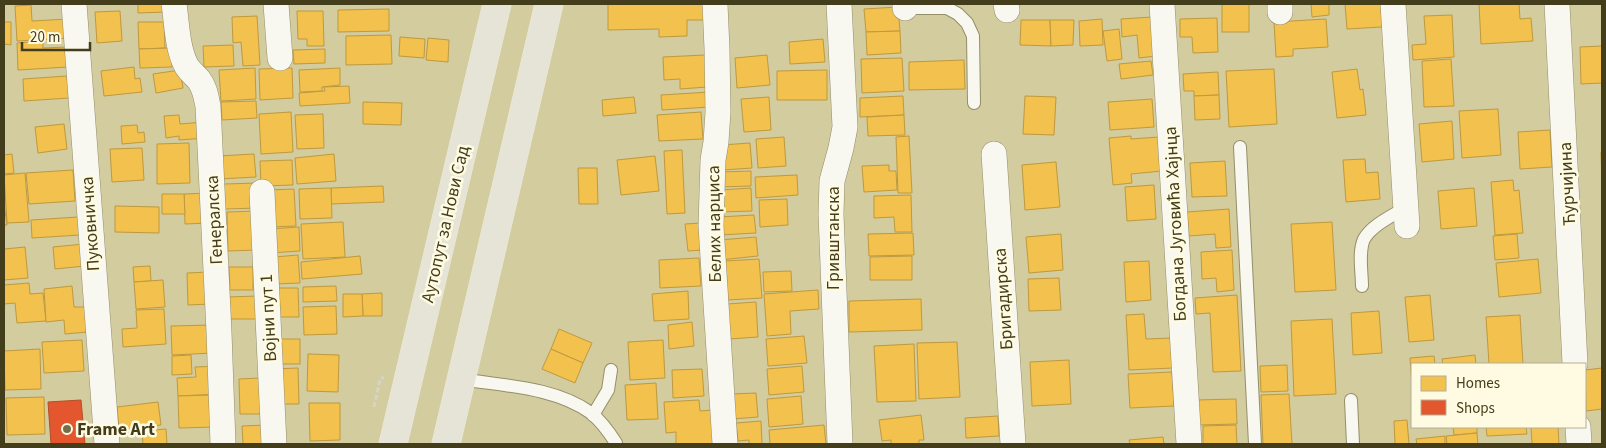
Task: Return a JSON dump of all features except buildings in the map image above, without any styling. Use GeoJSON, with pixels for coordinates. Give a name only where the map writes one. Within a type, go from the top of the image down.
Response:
{"type":"FeatureCollection","features":[{"type":"Feature","properties":{"kind":"main road","name":"Аутопут за Нови Сад"},"geometry":{"type":"LineString","coordinates":[[393,444],[497,4]]}},
{"type":"Feature","properties":{"kind":"main road"},"geometry":{"type":"LineString","coordinates":[[446,444],[549,4]]}},
{"type":"Feature","properties":{"kind":"street","name":"Пуковничка"},"geometry":{"type":"LineString","coordinates":[[74,4],[107,444]]}},
{"type":"Feature","properties":{"kind":"street","name":"Генералска"},"geometry":{"type":"LineString","coordinates":[[174,4],[181,50],[187,67],[200,80],[206,92],[208,106],[220,332],[223,444]]}},
{"type":"Feature","properties":{"kind":"street"},"geometry":{"type":"LineString","coordinates":[[276,4],[280,58]]}},
{"type":"Feature","properties":{"kind":"street","name":"Белих нарциса"},"geometry":{"type":"LineString","coordinates":[[714,4],[718,112],[712,177],[711,226],[725,444]]}},
{"type":"Feature","properties":{"kind":"street","name":"Гривштанска"},"geometry":{"type":"LineString","coordinates":[[839,4],[845,127],[843,143],[832,181],[831,222],[840,444]]}},
{"type":"Feature","properties":{"kind":"street","name":"Богдана Југовића Хајнца"},"geometry":{"type":"LineString","coordinates":[[1162,4],[1189,444]]}},
{"type":"Feature","properties":{"kind":"street"},"geometry":{"type":"LineString","coordinates":[[1393,4],[1406,217]]}},
{"type":"Feature","properties":{"kind":"street","name":"Ћурчијина"},"geometry":{"type":"LineString","coordinates":[[1557,4],[1575,363]]}},
{"type":"Feature","properties":{"kind":"street","name":"Бригадирска"},"geometry":{"type":"LineString","coordinates":[[994,154],[1013,444]]}},
{"type":"Feature","properties":{"kind":"street","name":"Војни пут 1"},"geometry":{"type":"LineString","coordinates":[[262,192],[274,444]]}},
{"type":"Feature","properties":{"kind":"street"},"geometry":{"type":"LineString","coordinates":[[1578,428],[1579,444]]}},
{"type":"Feature","properties":{"kind":"lane"},"geometry":{"type":"LineString","coordinates":[[905,6],[947,8],[958,14],[967,23],[973,36],[974,103]]}},
{"type":"Feature","properties":{"kind":"lane"},"geometry":{"type":"LineString","coordinates":[[1240,147],[1255,444]]}},
{"type":"Feature","properties":{"kind":"lane"},"geometry":{"type":"LineString","coordinates":[[1362,286],[1361,252],[1364,239],[1374,228],[1406,217]]}},
{"type":"Feature","properties":{"kind":"lane"},"geometry":{"type":"LineString","coordinates":[[593,414],[608,390],[611,370]]}},
{"type":"Feature","properties":{"kind":"lane"},"geometry":{"type":"LineString","coordinates":[[461,379],[544,393],[575,403],[593,414],[616,443]]}},
{"type":"Feature","properties":{"kind":"lane"},"geometry":{"type":"LineString","coordinates":[[1351,400],[1353,444]]}},
{"type":"Feature","properties":{"kind":"place","name":"Frame Art"},"geometry":{"type":"Point","coordinates":[67,429]}}]}
